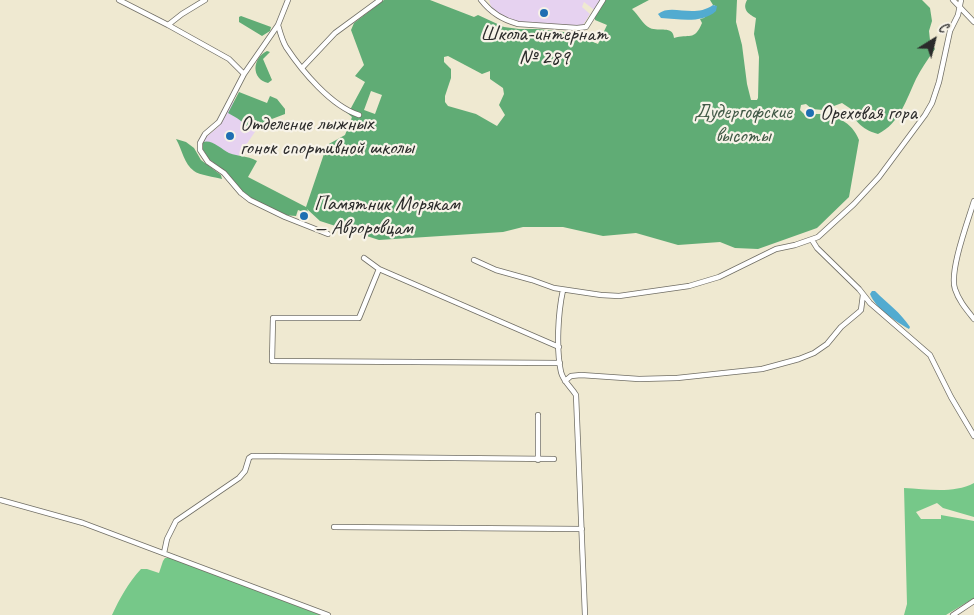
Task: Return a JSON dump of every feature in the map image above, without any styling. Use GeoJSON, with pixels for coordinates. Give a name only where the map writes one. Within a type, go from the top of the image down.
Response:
{"type":"FeatureCollection","features":[{"type":"Feature","properties":{"kind":"street"},"geometry":{"type":"LineString","coordinates":[[119,0],[228,59],[244,74]]}},
{"type":"Feature","properties":{"kind":"street"},"geometry":{"type":"LineString","coordinates":[[168,25],[205,0]]}},
{"type":"Feature","properties":{"kind":"street"},"geometry":{"type":"LineString","coordinates":[[288,0],[278,25],[244,74],[219,122],[205,134],[200,143],[200,150],[208,162],[224,173],[240,193],[250,200],[285,217],[328,234]]}},
{"type":"Feature","properties":{"kind":"street"},"geometry":{"type":"LineString","coordinates":[[302,68],[335,33],[380,0]]}},
{"type":"Feature","properties":{"kind":"street"},"geometry":{"type":"LineString","coordinates":[[481,0],[494,13],[508,22],[577,28],[586,27],[602,0]]}},
{"type":"Feature","properties":{"kind":"street"},"geometry":{"type":"LineString","coordinates":[[953,0],[974,22]]}},
{"type":"Feature","properties":{"kind":"street"},"geometry":{"type":"LineString","coordinates":[[474,260],[496,270],[563,290],[619,296],[689,286],[719,276],[776,249],[812,240],[823,233],[879,177],[925,115],[936,92],[950,31],[960,8],[961,0]]}},
{"type":"Feature","properties":{"kind":"street"},"geometry":{"type":"LineString","coordinates":[[278,25],[285,45],[302,68],[326,94],[342,107],[359,115]]}},
{"type":"Feature","properties":{"kind":"street"},"geometry":{"type":"LineString","coordinates":[[974,201],[955,266],[954,287],[962,304],[974,319]]}},
{"type":"Feature","properties":{"kind":"street"},"geometry":{"type":"LineString","coordinates":[[812,240],[817,248],[863,295],[930,356],[974,436]]}},
{"type":"Feature","properties":{"kind":"street"},"geometry":{"type":"LineString","coordinates":[[364,258],[379,269],[559,347]]}},
{"type":"Feature","properties":{"kind":"street"},"geometry":{"type":"LineString","coordinates":[[379,269],[359,318],[273,318],[272,361],[560,363]]}},
{"type":"Feature","properties":{"kind":"street"},"geometry":{"type":"LineString","coordinates":[[563,290],[558,319],[560,363],[565,381],[576,395],[585,615]]}},
{"type":"Feature","properties":{"kind":"street"},"geometry":{"type":"LineString","coordinates":[[565,381],[571,376],[581,375],[638,379],[677,378],[762,369],[799,359],[827,344],[841,327],[861,310],[863,295]]}},
{"type":"Feature","properties":{"kind":"street"},"geometry":{"type":"LineString","coordinates":[[538,415],[538,460]]}},
{"type":"Feature","properties":{"kind":"street"},"geometry":{"type":"LineString","coordinates":[[164,552],[167,539],[176,521],[239,478],[245,471],[249,458],[252,456],[554,459]]}},
{"type":"Feature","properties":{"kind":"street"},"geometry":{"type":"LineString","coordinates":[[0,500],[83,523],[328,615]]}},
{"type":"Feature","properties":{"kind":"street"},"geometry":{"type":"LineString","coordinates":[[334,527],[582,529]]}},
{"type":"Feature","properties":{"kind":"street"},"geometry":{"type":"LineString","coordinates":[[953,615],[974,601]]}},
{"type":"Feature","properties":{"kind":"shaded area","name":"Школа-интернат № 289"},"geometry":{"type":"Polygon","coordinates":[[[489,0],[606,0],[597,12],[584,2],[582,7],[590,14],[583,25],[579,26],[518,23],[492,9],[489,0]]]}},
{"type":"Feature","properties":{"kind":"shaded area","name":"Отделение лыжных гонок спортивной школы"},"geometry":{"type":"Polygon","coordinates":[[[232,101],[263,120],[227,173],[207,159],[202,153],[202,145],[205,138],[218,127],[232,101]]]}},
{"type":"Feature","properties":{"kind":"green space","name":"Дудергофские высоты"},"geometry":{"type":"Polygon","coordinates":[[[384,0],[430,0],[474,17],[478,15],[504,27],[585,33],[586,39],[598,44],[607,25],[595,20],[595,15],[605,0],[649,0],[632,9],[647,27],[668,30],[673,34],[674,38],[691,36],[696,33],[702,23],[700,19],[704,18],[715,5],[710,0],[737,0],[736,22],[742,45],[751,100],[757,100],[758,98],[759,57],[754,34],[756,18],[746,9],[747,0],[922,0],[930,8],[932,21],[929,31],[930,40],[935,49],[918,75],[897,117],[892,124],[878,134],[869,131],[857,122],[851,109],[842,103],[823,110],[812,109],[806,104],[801,105],[800,110],[805,115],[829,115],[844,121],[855,132],[859,140],[849,197],[817,228],[758,249],[735,248],[720,242],[678,245],[636,233],[603,236],[563,227],[523,227],[503,232],[379,240],[320,221],[307,209],[309,214],[298,210],[296,216],[283,215],[241,193],[226,172],[209,159],[202,148],[203,142],[206,141],[229,153],[257,161],[248,177],[306,207],[327,145],[345,135],[352,117],[346,112],[351,108],[365,82],[355,76],[364,65],[351,30],[354,23],[384,0]],[[448,56],[444,57],[444,62],[451,69],[451,78],[445,102],[448,106],[476,114],[497,126],[505,115],[499,105],[504,94],[503,88],[490,79],[490,71],[482,74],[448,56]],[[371,91],[364,110],[375,114],[382,95],[371,91]]]}},
{"type":"Feature","properties":{"kind":"green space"},"geometry":{"type":"Polygon","coordinates":[[[241,16],[271,27],[270,31],[262,36],[239,22],[239,17],[241,16]]]}},
{"type":"Feature","properties":{"kind":"green space"},"geometry":{"type":"Polygon","coordinates":[[[267,51],[270,52],[263,59],[272,80],[268,83],[262,81],[255,68],[258,58],[267,51]]]}},
{"type":"Feature","properties":{"kind":"green space"},"geometry":{"type":"Polygon","coordinates":[[[239,92],[267,103],[270,96],[277,99],[285,109],[285,114],[264,122],[260,126],[251,125],[248,131],[246,131],[242,122],[228,113],[239,92]]]}},
{"type":"Feature","properties":{"kind":"green space"},"geometry":{"type":"Polygon","coordinates":[[[176,139],[186,142],[194,148],[201,160],[221,175],[222,179],[194,171],[185,160],[176,139]]]}},
{"type":"Feature","properties":{"kind":"green space"},"geometry":{"type":"Polygon","coordinates":[[[974,483],[974,517],[943,508],[937,503],[916,512],[921,519],[941,519],[941,515],[974,521],[974,598],[946,615],[904,615],[907,604],[904,488],[949,490],[974,483]]]}},
{"type":"Feature","properties":{"kind":"green space"},"geometry":{"type":"Polygon","coordinates":[[[165,558],[171,558],[321,615],[112,615],[125,591],[141,569],[159,573],[165,558]]]}},
{"type":"Feature","properties":{"kind":"water"},"geometry":{"type":"Polygon","coordinates":[[[713,5],[717,6],[716,11],[704,18],[683,20],[661,18],[658,14],[670,10],[698,11],[713,5]]]}},
{"type":"Feature","properties":{"kind":"water"},"geometry":{"type":"Polygon","coordinates":[[[872,291],[875,291],[898,313],[910,327],[909,329],[881,310],[870,294],[872,291]]]}},
{"type":"Feature","properties":{"kind":"place","name":"Школа-интернат № 289"},"geometry":{"type":"Point","coordinates":[544,13]}},
{"type":"Feature","properties":{"kind":"place","name":"Ореховая гора"},"geometry":{"type":"Point","coordinates":[810,113]}},
{"type":"Feature","properties":{"kind":"place","name":"Отделение лыжных гонок спортивной школы"},"geometry":{"type":"Point","coordinates":[230,136]}},
{"type":"Feature","properties":{"kind":"place","name":"Памятник Морякам — Авроровцам"},"geometry":{"type":"Point","coordinates":[304,216]}}]}
